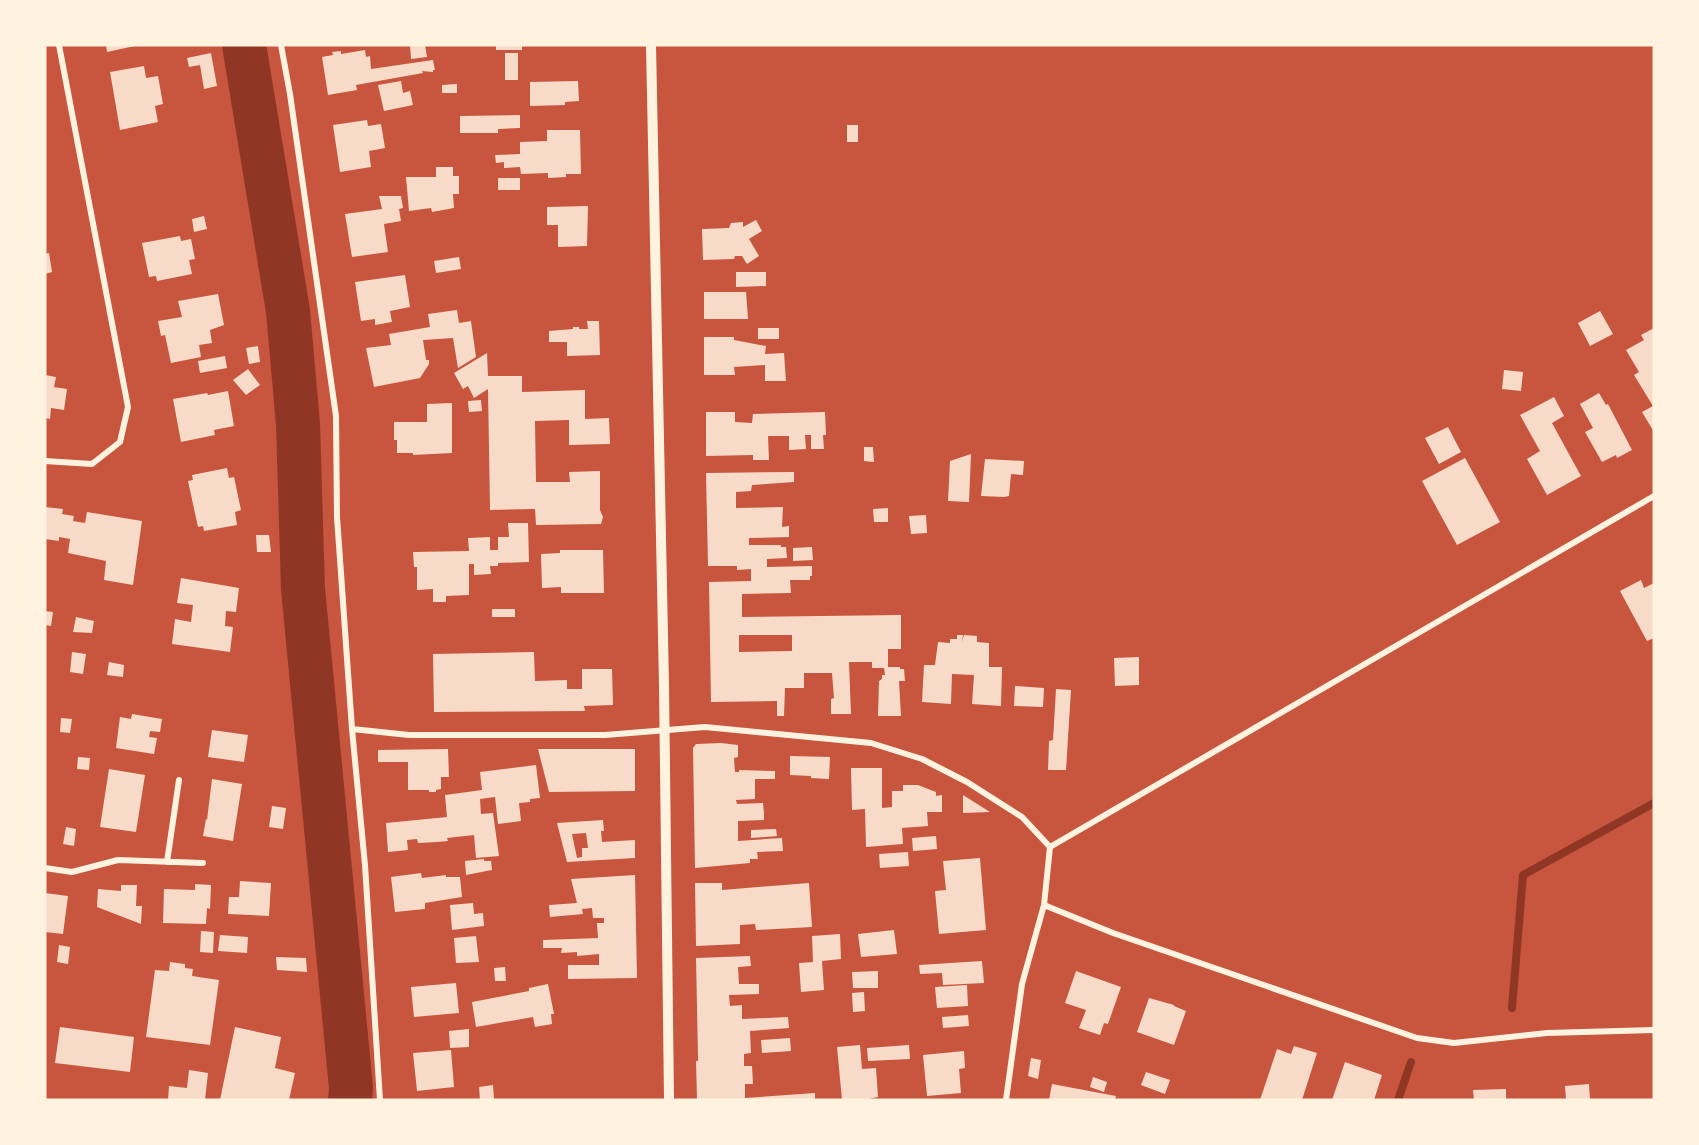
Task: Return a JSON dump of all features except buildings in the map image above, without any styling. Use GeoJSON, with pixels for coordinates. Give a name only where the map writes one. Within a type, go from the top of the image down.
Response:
{"type":"FeatureCollection","features":[{"type":"Feature","properties":{"kind":"street"},"geometry":{"type":"LineString","coordinates":[[45,461],[92,464],[120,442],[128,407],[59,45]]}},
{"type":"Feature","properties":{"kind":"street"},"geometry":{"type":"LineString","coordinates":[[281,45],[336,416],[337,517],[352,729],[365,865],[380,1100]]}},
{"type":"Feature","properties":{"kind":"street"},"geometry":{"type":"LineString","coordinates":[[651,45],[669,1100]]}},
{"type":"Feature","properties":{"kind":"street"},"geometry":{"type":"LineString","coordinates":[[1050,847],[1654,496]]}},
{"type":"Feature","properties":{"kind":"street"},"geometry":{"type":"LineString","coordinates":[[352,729],[410,735],[605,735],[705,727],[871,743],[922,759],[967,782],[1022,817],[1050,847],[1044,906],[1022,984],[1006,1100]]}},
{"type":"Feature","properties":{"kind":"street"},"geometry":{"type":"LineString","coordinates":[[167,862],[179,780]]}},
{"type":"Feature","properties":{"kind":"street"},"geometry":{"type":"LineString","coordinates":[[45,868],[72,873],[118,860],[203,863]]}},
{"type":"Feature","properties":{"kind":"street"},"geometry":{"type":"LineString","coordinates":[[1044,906],[1113,933],[1417,1038],[1454,1043],[1547,1033],[1654,1030]]}},
{"type":"Feature","properties":{"kind":"waterway"},"geometry":{"type":"LineString","coordinates":[[244,45],[288,311],[298,424],[303,589],[351,1088],[350,1100]]}},
{"type":"Feature","properties":{"kind":"waterway"},"geometry":{"type":"LineString","coordinates":[[1512,1008],[1523,875],[1654,803]]}},
{"type":"Feature","properties":{"kind":"waterway"},"geometry":{"type":"LineString","coordinates":[[1398,1100],[1411,1062]]}}]}
